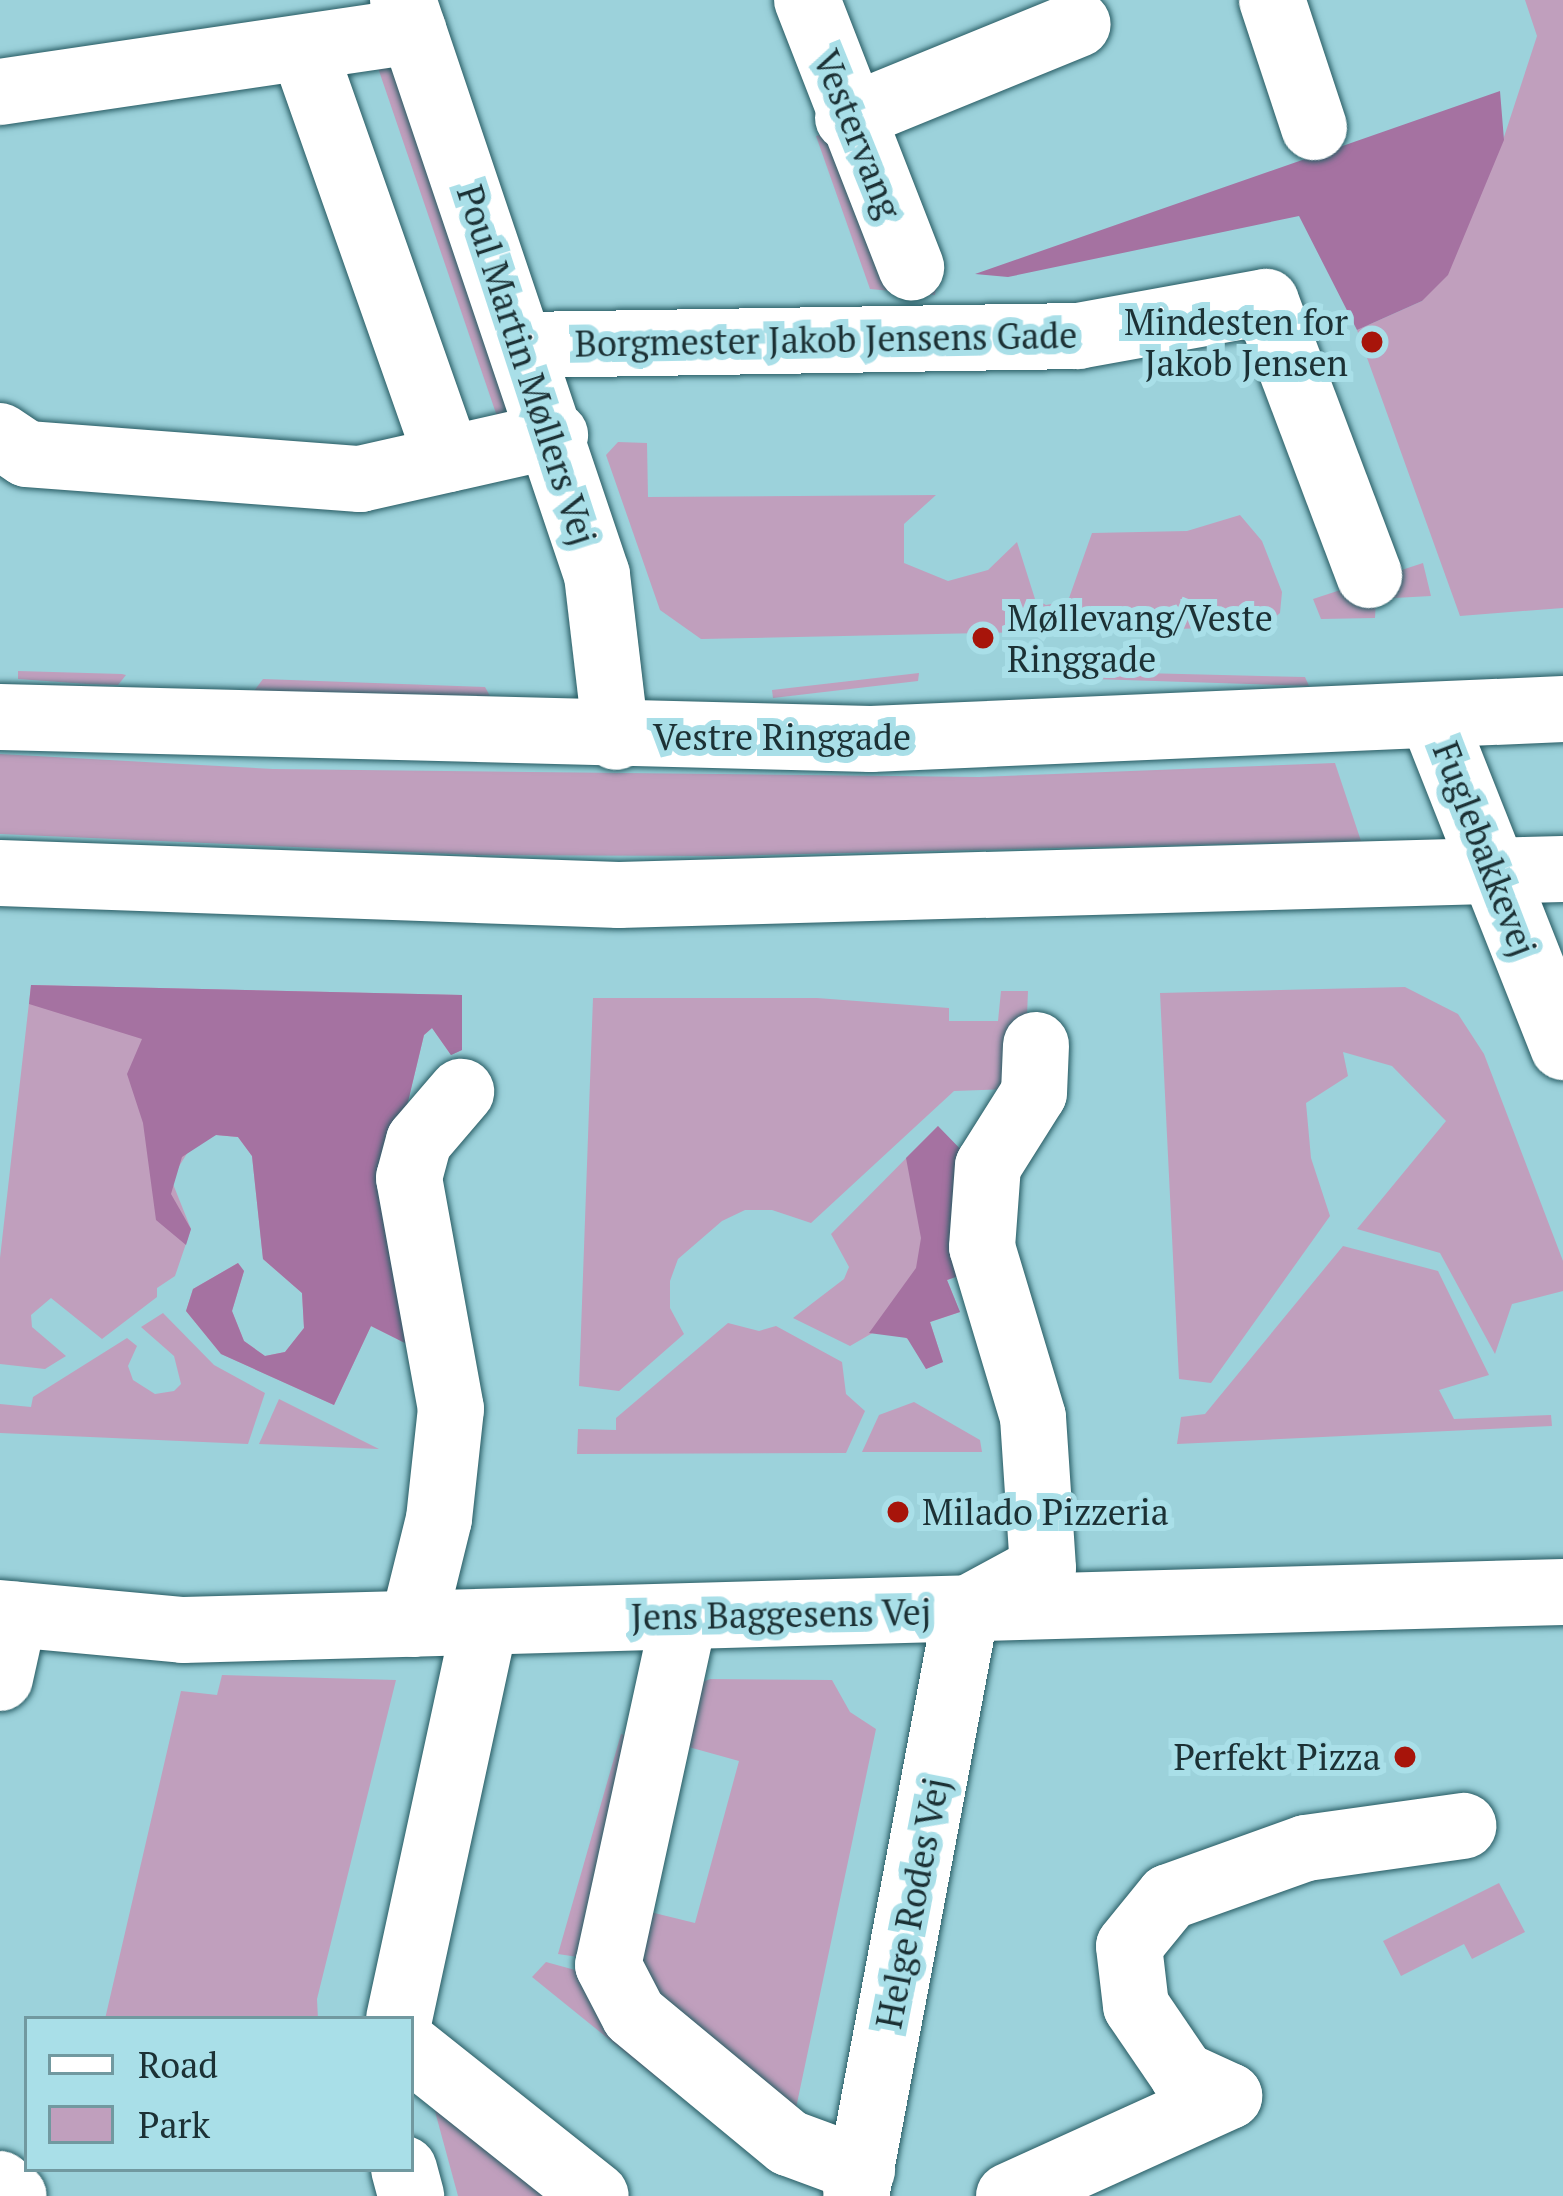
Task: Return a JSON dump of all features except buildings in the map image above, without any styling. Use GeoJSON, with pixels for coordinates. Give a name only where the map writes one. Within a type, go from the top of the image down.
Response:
{"type":"FeatureCollection","features":[{"type":"Feature","properties":{"kind":"street","name":"Vestervang"},"geometry":{"type":"LineString","coordinates":[[807,0],[848,118],[911,267]]}},
{"type":"Feature","properties":{"kind":"street"},"geometry":{"type":"LineString","coordinates":[[1272,0],[1314,127]]}},
{"type":"Feature","properties":{"kind":"street"},"geometry":{"type":"LineString","coordinates":[[0,92],[303,47],[409,16]]}},
{"type":"Feature","properties":{"kind":"street","name":"Poul Martin Møllers Vej"},"geometry":{"type":"LineString","coordinates":[[409,16],[554,435],[606,617],[616,737]]}},
{"type":"Feature","properties":{"kind":"street"},"geometry":{"type":"LineString","coordinates":[[848,118],[1078,24]]}},
{"type":"Feature","properties":{"kind":"street"},"geometry":{"type":"LineString","coordinates":[[303,47],[448,459]]}},
{"type":"Feature","properties":{"kind":"street","name":"Borgmester Jakob Jensens Gade"},"geometry":{"type":"LineString","coordinates":[[524,345],[1078,336],[1266,302],[1369,575]]}},
{"type":"Feature","properties":{"kind":"street"},"geometry":{"type":"LineString","coordinates":[[0,436],[27,454],[360,479],[554,435]]}},
{"type":"Feature","properties":{"kind":"street","name":"Vestre Ringgade"},"geometry":{"type":"LineString","coordinates":[[0,717],[616,737],[1086,735],[1563,709]]}},
{"type":"Feature","properties":{"kind":"street","name":"Fuglebakkevej"},"geometry":{"type":"LineString","coordinates":[[1433,718],[1563,1047]]}},
{"type":"Feature","properties":{"kind":"street"},"geometry":{"type":"LineString","coordinates":[[0,873],[619,895],[1563,869]]}},
{"type":"Feature","properties":{"kind":"street"},"geometry":{"type":"LineString","coordinates":[[966,1610],[1043,1568],[1033,1417],[982,1246],[988,1166],[1034,1093],[1036,1046]]}},
{"type":"Feature","properties":{"kind":"street"},"geometry":{"type":"LineString","coordinates":[[413,1624],[439,1519],[452,1409],[409,1178],[419,1141],[460,1092]]}},
{"type":"Feature","properties":{"kind":"street","name":"Jens Baggesens Vej"},"geometry":{"type":"LineString","coordinates":[[7,1614],[183,1630],[1563,1592]]}},
{"type":"Feature","properties":{"kind":"street","name":"Helge Rodes Vej"},"geometry":{"type":"LineString","coordinates":[[859,2183],[966,1610]]}},
{"type":"Feature","properties":{"kind":"street"},"geometry":{"type":"LineString","coordinates":[[0,1678],[7,1614]]}},
{"type":"Feature","properties":{"kind":"street"},"geometry":{"type":"LineString","coordinates":[[684,1617],[608,1965],[634,2015],[789,2144],[859,2183]]}},
{"type":"Feature","properties":{"kind":"street"},"geometry":{"type":"LineString","coordinates":[[400,2016],[485,1622]]}},
{"type":"Feature","properties":{"kind":"street"},"geometry":{"type":"LineString","coordinates":[[1010,2196],[1229,2096],[1183,2075],[1136,2006],[1129,1946],[1169,1897],[1306,1847],[1463,1826]]}},
{"type":"Feature","properties":{"kind":"street"},"geometry":{"type":"LineString","coordinates":[[414,2051],[596,2196]]}},
{"type":"Feature","properties":{"kind":"street"},"geometry":{"type":"LineString","coordinates":[[0,2184],[14,2196]]}},
{"type":"Feature","properties":{"kind":"green space"},"geometry":{"type":"Polygon","coordinates":[[[1525,0],[1563,0],[1563,608],[1460,616],[1357,330],[1422,301],[1503,140],[1537,36],[1525,0]]]}},
{"type":"Feature","properties":{"kind":"green space"},"geometry":{"type":"Polygon","coordinates":[[[377,65],[398,71],[525,423],[502,431],[377,65]]]}},
{"type":"Feature","properties":{"kind":"green space"},"geometry":{"type":"Polygon","coordinates":[[[831,132],[937,279],[935,295],[870,289],[816,136],[831,132]]]}},
{"type":"Feature","properties":{"kind":"green space"},"geometry":{"type":"Polygon","coordinates":[[[618,442],[647,443],[648,497],[936,495],[904,524],[904,563],[948,581],[988,570],[1017,542],[1035,599],[1046,605],[1068,601],[1092,533],[1187,531],[1240,515],[1262,541],[1282,592],[1280,613],[1264,627],[701,639],[660,610],[606,455],[618,442]]]}},
{"type":"Feature","properties":{"kind":"green space"},"geometry":{"type":"Polygon","coordinates":[[[1423,563],[1431,596],[1376,599],[1375,618],[1321,619],[1313,599],[1423,563]]]}},
{"type":"Feature","properties":{"kind":"green space"},"geometry":{"type":"Polygon","coordinates":[[[18,671],[126,675],[118,685],[87,684],[18,679],[18,671]]]}},
{"type":"Feature","properties":{"kind":"green space"},"geometry":{"type":"Polygon","coordinates":[[[1061,671],[1305,677],[1309,686],[1062,678],[1061,671]]]}},
{"type":"Feature","properties":{"kind":"green space"},"geometry":{"type":"Polygon","coordinates":[[[919,673],[918,681],[773,698],[772,690],[919,673]]]}},
{"type":"Feature","properties":{"kind":"green space"},"geometry":{"type":"Polygon","coordinates":[[[263,679],[485,687],[490,696],[254,691],[263,679]]]}},
{"type":"Feature","properties":{"kind":"green space"},"geometry":{"type":"Polygon","coordinates":[[[0,754],[273,769],[979,777],[1335,763],[1361,841],[722,856],[476,855],[0,834],[0,754]]]}},
{"type":"Feature","properties":{"kind":"green space"},"geometry":{"type":"Polygon","coordinates":[[[31,985],[462,995],[462,1050],[451,1055],[432,1028],[424,1035],[394,1160],[425,1353],[371,1326],[334,1405],[221,1354],[186,1311],[193,1289],[238,1263],[244,1271],[232,1311],[244,1341],[265,1356],[285,1352],[304,1328],[302,1293],[263,1259],[252,1156],[238,1137],[216,1135],[193,1144],[171,1179],[191,1229],[175,1276],[157,1288],[157,1297],[102,1339],[51,1298],[31,1315],[32,1327],[66,1356],[45,1369],[0,1364],[0,1258],[31,985]]]}},
{"type":"Feature","properties":{"kind":"green space"},"geometry":{"type":"Polygon","coordinates":[[[1405,987],[1458,1014],[1484,1054],[1563,1261],[1563,1291],[1512,1304],[1495,1354],[1440,1253],[1357,1229],[1446,1121],[1392,1066],[1343,1052],[1348,1076],[1306,1103],[1311,1158],[1330,1216],[1211,1383],[1179,1379],[1160,993],[1405,987]]]}},
{"type":"Feature","properties":{"kind":"green space"},"geometry":{"type":"Polygon","coordinates":[[[1001,991],[1028,991],[1025,1065],[1010,1089],[954,1091],[811,1223],[772,1210],[745,1210],[722,1221],[678,1259],[670,1281],[670,1308],[684,1334],[619,1391],[579,1386],[593,998],[817,998],[949,1008],[949,1021],[998,1021],[1001,991]]]}},
{"type":"Feature","properties":{"kind":"green space"},"geometry":{"type":"Polygon","coordinates":[[[938,1126],[970,1272],[947,1280],[960,1312],[930,1322],[943,1362],[926,1369],[915,1344],[898,1333],[876,1331],[850,1346],[793,1318],[844,1279],[849,1267],[831,1234],[938,1126]]]}},
{"type":"Feature","properties":{"kind":"green space"},"geometry":{"type":"Polygon","coordinates":[[[1343,1246],[1438,1271],[1489,1375],[1439,1390],[1454,1419],[1551,1415],[1552,1426],[1177,1444],[1181,1417],[1205,1414],[1343,1246]]]}},
{"type":"Feature","properties":{"kind":"green space"},"geometry":{"type":"Polygon","coordinates":[[[163,1313],[214,1365],[265,1393],[248,1444],[0,1433],[0,1404],[31,1407],[33,1397],[127,1338],[137,1346],[128,1366],[133,1380],[155,1394],[174,1391],[181,1384],[174,1356],[141,1327],[163,1313]]]}},
{"type":"Feature","properties":{"kind":"green space"},"geometry":{"type":"Polygon","coordinates":[[[728,1323],[759,1331],[776,1326],[842,1362],[846,1394],[865,1411],[846,1453],[577,1454],[578,1429],[616,1430],[616,1418],[728,1323]]]}},
{"type":"Feature","properties":{"kind":"green space"},"geometry":{"type":"Polygon","coordinates":[[[279,1399],[379,1449],[259,1444],[279,1399]]]}},
{"type":"Feature","properties":{"kind":"green space"},"geometry":{"type":"Polygon","coordinates":[[[914,1402],[980,1440],[982,1452],[862,1452],[879,1415],[914,1402]]]}},
{"type":"Feature","properties":{"kind":"green space"},"geometry":{"type":"Polygon","coordinates":[[[222,1675],[396,1680],[317,1999],[318,2016],[106,2016],[181,1691],[217,1695],[222,1675]]]}},
{"type":"Feature","properties":{"kind":"green space"},"geometry":{"type":"Polygon","coordinates":[[[710,1679],[832,1680],[850,1712],[876,1729],[796,2108],[642,1994],[638,1909],[695,1923],[739,1761],[685,1746],[698,1684],[710,1679]]]}},
{"type":"Feature","properties":{"kind":"green space"},"geometry":{"type":"Polygon","coordinates":[[[621,1734],[633,1737],[584,1958],[558,1954],[621,1734]]]}},
{"type":"Feature","properties":{"kind":"green space"},"geometry":{"type":"Polygon","coordinates":[[[1499,1883],[1525,1932],[1472,1959],[1464,1944],[1401,1976],[1383,1941],[1499,1883]]]}},
{"type":"Feature","properties":{"kind":"green space"},"geometry":{"type":"Polygon","coordinates":[[[546,1962],[597,1976],[682,2073],[668,2087],[532,1977],[546,1962]]]}},
{"type":"Feature","properties":{"kind":"green space"},"geometry":{"type":"Polygon","coordinates":[[[433,2104],[553,2196],[458,2196],[433,2104]]]}},
{"type":"Feature","properties":{"kind":"shaded area"},"geometry":{"type":"Polygon","coordinates":[[[1500,91],[1504,140],[1448,275],[1422,301],[1357,330],[1299,216],[1008,277],[975,274],[1500,91]]]}},
{"type":"Feature","properties":{"kind":"shaded area"},"geometry":{"type":"Polygon","coordinates":[[[31,985],[462,995],[462,1050],[451,1055],[432,1028],[424,1035],[394,1160],[425,1353],[371,1326],[334,1405],[221,1354],[186,1311],[193,1289],[238,1263],[244,1271],[232,1311],[244,1341],[265,1356],[285,1352],[304,1328],[302,1293],[263,1259],[252,1156],[238,1137],[216,1135],[182,1157],[171,1194],[191,1229],[186,1245],[156,1220],[143,1123],[127,1074],[142,1039],[29,1004],[31,985]]]}},
{"type":"Feature","properties":{"kind":"shaded area"},"geometry":{"type":"Polygon","coordinates":[[[938,1126],[971,1160],[970,1272],[947,1280],[960,1312],[930,1322],[943,1362],[926,1369],[907,1338],[869,1333],[916,1268],[921,1238],[906,1158],[938,1126]]]}},
{"type":"Feature","properties":{"kind":"place","name":"Mindesten for Jakob Jensen"},"geometry":{"type":"Point","coordinates":[1372,342]}},
{"type":"Feature","properties":{"kind":"place","name":"Møllevang/Veste Ringgade"},"geometry":{"type":"Point","coordinates":[983,638]}},
{"type":"Feature","properties":{"kind":"place","name":"Milado Pizzeria"},"geometry":{"type":"Point","coordinates":[898,1512]}},
{"type":"Feature","properties":{"kind":"place","name":"Perfekt Pizza"},"geometry":{"type":"Point","coordinates":[1405,1757]}}]}
